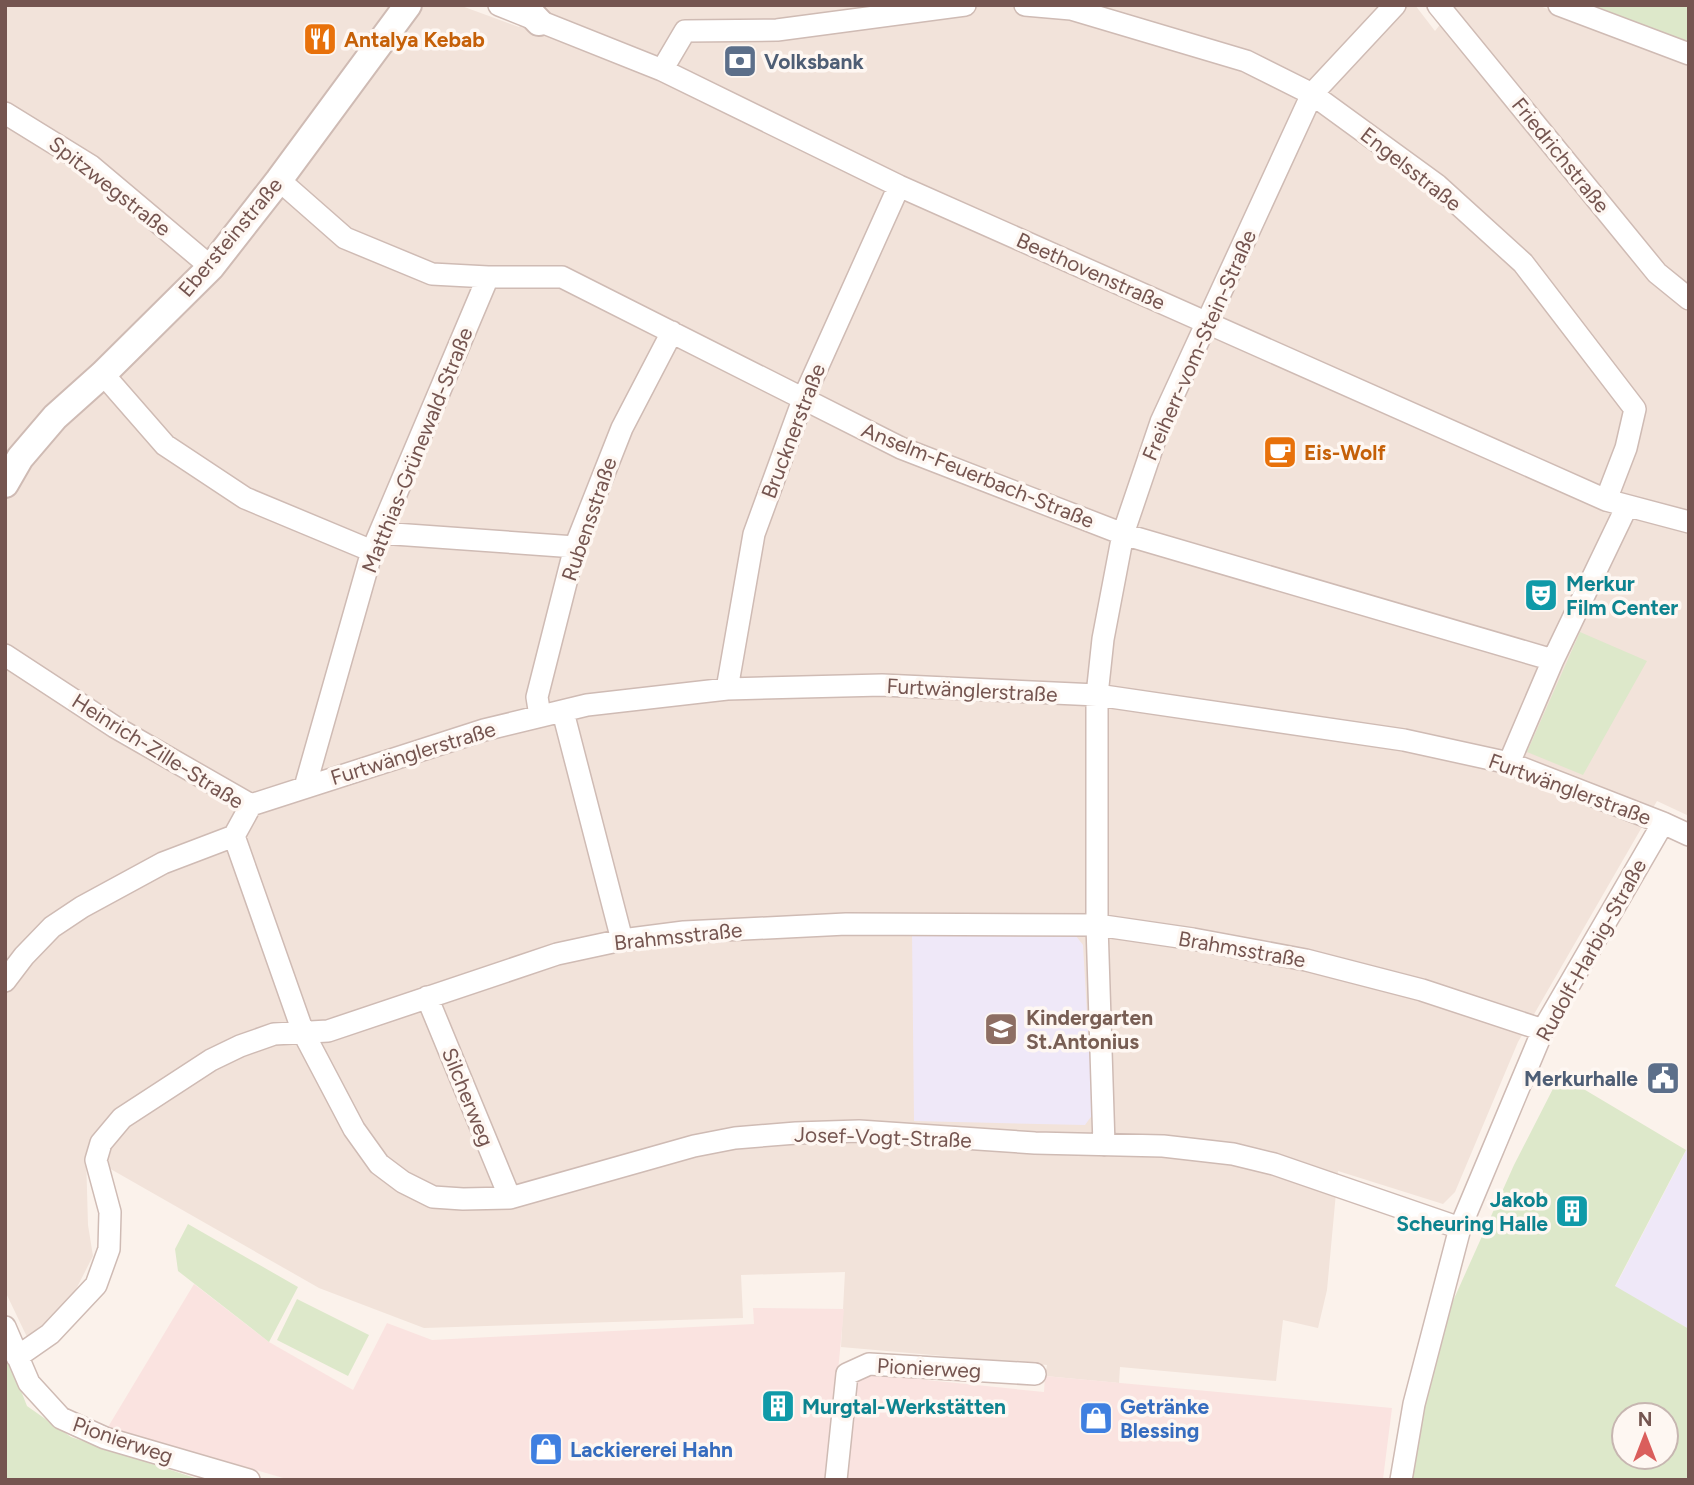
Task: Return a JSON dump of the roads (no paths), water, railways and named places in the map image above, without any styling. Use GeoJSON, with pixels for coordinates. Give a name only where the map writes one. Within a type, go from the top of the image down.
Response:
{"type":"FeatureCollection","features":[{"type":"Feature","properties":{"kind":"street","name":"Ebersteinstraße"},"geometry":{"type":"LineString","coordinates":[[5,484],[20,458],[55,417],[103,374],[211,267],[408,5]]}},
{"type":"Feature","properties":{"kind":"street","name":"Beethovenstraße"},"geometry":{"type":"LineString","coordinates":[[499,5],[531,14],[662,70],[899,186],[1605,500],[1689,522]]}},
{"type":"Feature","properties":{"kind":"street"},"geometry":{"type":"LineString","coordinates":[[662,70],[685,31],[777,30],[965,5]]}},
{"type":"Feature","properties":{"kind":"street","name":"Engelsstraße"},"geometry":{"type":"LineString","coordinates":[[1025,5],[1071,9],[1246,61],[1312,94],[1437,186],[1523,263],[1635,409],[1626,448],[1605,500]]}},
{"type":"Feature","properties":{"kind":"street","name":"Freiherr-vom-Stein-Straße"},"geometry":{"type":"LineString","coordinates":[[1104,1145],[1097,925],[1097,695],[1103,639],[1123,534],[1161,422],[1312,94],[1395,5]]}},
{"type":"Feature","properties":{"kind":"street","name":"Friedrichstraße"},"geometry":{"type":"LineString","coordinates":[[1438,5],[1657,273],[1689,299]]}},
{"type":"Feature","properties":{"kind":"street"},"geometry":{"type":"LineString","coordinates":[[1559,5],[1689,54]]}},
{"type":"Feature","properties":{"kind":"street","name":"Spitzwegstraße"},"geometry":{"type":"LineString","coordinates":[[5,113],[91,166],[211,267]]}},
{"type":"Feature","properties":{"kind":"street","name":"Anselm-Feuerbach-Straße"},"geometry":{"type":"LineString","coordinates":[[279,180],[345,239],[432,274],[562,277],[901,448],[1123,534],[1553,660]]}},
{"type":"Feature","properties":{"kind":"street","name":"Brucknerstraße"},"geometry":{"type":"LineString","coordinates":[[727,689],[754,534],[804,397],[899,186]]}},
{"type":"Feature","properties":{"kind":"street","name":"Matthias-Grünewald-Straße"},"geometry":{"type":"LineString","coordinates":[[306,787],[376,542],[488,277]]}},
{"type":"Feature","properties":{"kind":"street","name":"Rubensstraße"},"geometry":{"type":"LineString","coordinates":[[540,716],[537,697],[575,547],[622,428],[672,332]]}},
{"type":"Feature","properties":{"kind":"street"},"geometry":{"type":"LineString","coordinates":[[103,374],[165,445],[245,498],[376,542],[575,547]]}},
{"type":"Feature","properties":{"kind":"street"},"geometry":{"type":"LineString","coordinates":[[1509,763],[1553,660],[1627,506]]}},
{"type":"Feature","properties":{"kind":"street","name":"Heinrich-Zille-Straße"},"geometry":{"type":"LineString","coordinates":[[5,655],[115,727],[251,805],[234,836],[303,1032]]}},
{"type":"Feature","properties":{"kind":"street","name":"Furtwänglerstraße"},"geometry":{"type":"LineString","coordinates":[[251,805],[484,730],[587,705],[727,689],[882,685],[1097,695],[1405,740],[1509,763],[1689,835]]}},
{"type":"Feature","properties":{"kind":"street"},"geometry":{"type":"LineString","coordinates":[[563,712],[622,940]]}},
{"type":"Feature","properties":{"kind":"street","name":"Rudolf-Harbig-Straße"},"geometry":{"type":"LineString","coordinates":[[1401,1480],[1413,1404],[1460,1228],[1543,1031],[1663,823]]}},
{"type":"Feature","properties":{"kind":"street"},"geometry":{"type":"LineString","coordinates":[[5,981],[24,956],[52,928],[82,908],[163,863],[234,836]]}},
{"type":"Feature","properties":{"kind":"street","name":"Brahmsstraße"},"geometry":{"type":"LineString","coordinates":[[17,1357],[50,1334],[96,1285],[108,1249],[110,1212],[96,1160],[101,1143],[121,1118],[211,1060],[240,1046],[274,1034],[328,1031],[557,954],[622,940],[684,932],[846,924],[1097,925],[1306,960],[1422,990],[1543,1031]]}},
{"type":"Feature","properties":{"kind":"street","name":"Silcherweg"},"geometry":{"type":"LineString","coordinates":[[427,997],[510,1198]]}},
{"type":"Feature","properties":{"kind":"street","name":"Josef-Vogt-Straße"},"geometry":{"type":"LineString","coordinates":[[303,1032],[354,1129],[379,1164],[403,1182],[433,1197],[510,1198],[694,1146],[747,1137],[859,1131],[1035,1143],[1199,1149],[1274,1164],[1460,1228]]}},
{"type":"Feature","properties":{"kind":"street","name":"Pionierweg"},"geometry":{"type":"LineString","coordinates":[[5,1327],[29,1382],[61,1418],[105,1438],[249,1480]]}},
{"type":"Feature","properties":{"kind":"street","name":"Pionierweg"},"geometry":{"type":"LineString","coordinates":[[836,1480],[847,1374],[869,1364],[1035,1374]]}},
{"type":"Feature","properties":{"kind":"place","name":"Antalya Kebab"},"geometry":{"type":"Point","coordinates":[320,39]}},
{"type":"Feature","properties":{"kind":"place","name":"Volksbank"},"geometry":{"type":"Point","coordinates":[740,61]}},
{"type":"Feature","properties":{"kind":"place","name":"Eis-Wolf"},"geometry":{"type":"Point","coordinates":[1280,452]}},
{"type":"Feature","properties":{"kind":"place","name":"Merkur Film Center"},"geometry":{"type":"Point","coordinates":[1541,595]}},
{"type":"Feature","properties":{"kind":"place","name":"Kindergarten St.Antonius"},"geometry":{"type":"Point","coordinates":[1001,1029]}},
{"type":"Feature","properties":{"kind":"place","name":"Merkurhalle"},"geometry":{"type":"Point","coordinates":[1663,1078]}},
{"type":"Feature","properties":{"kind":"place","name":"Jakob Scheuring Halle"},"geometry":{"type":"Point","coordinates":[1572,1211]}},
{"type":"Feature","properties":{"kind":"place","name":"Murgtal-Werkstätten"},"geometry":{"type":"Point","coordinates":[778,1406]}},
{"type":"Feature","properties":{"kind":"place","name":"Getränke Blessing"},"geometry":{"type":"Point","coordinates":[1096,1418]}},
{"type":"Feature","properties":{"kind":"place","name":"Lackiererei Hahn"},"geometry":{"type":"Point","coordinates":[546,1449]}}]}
